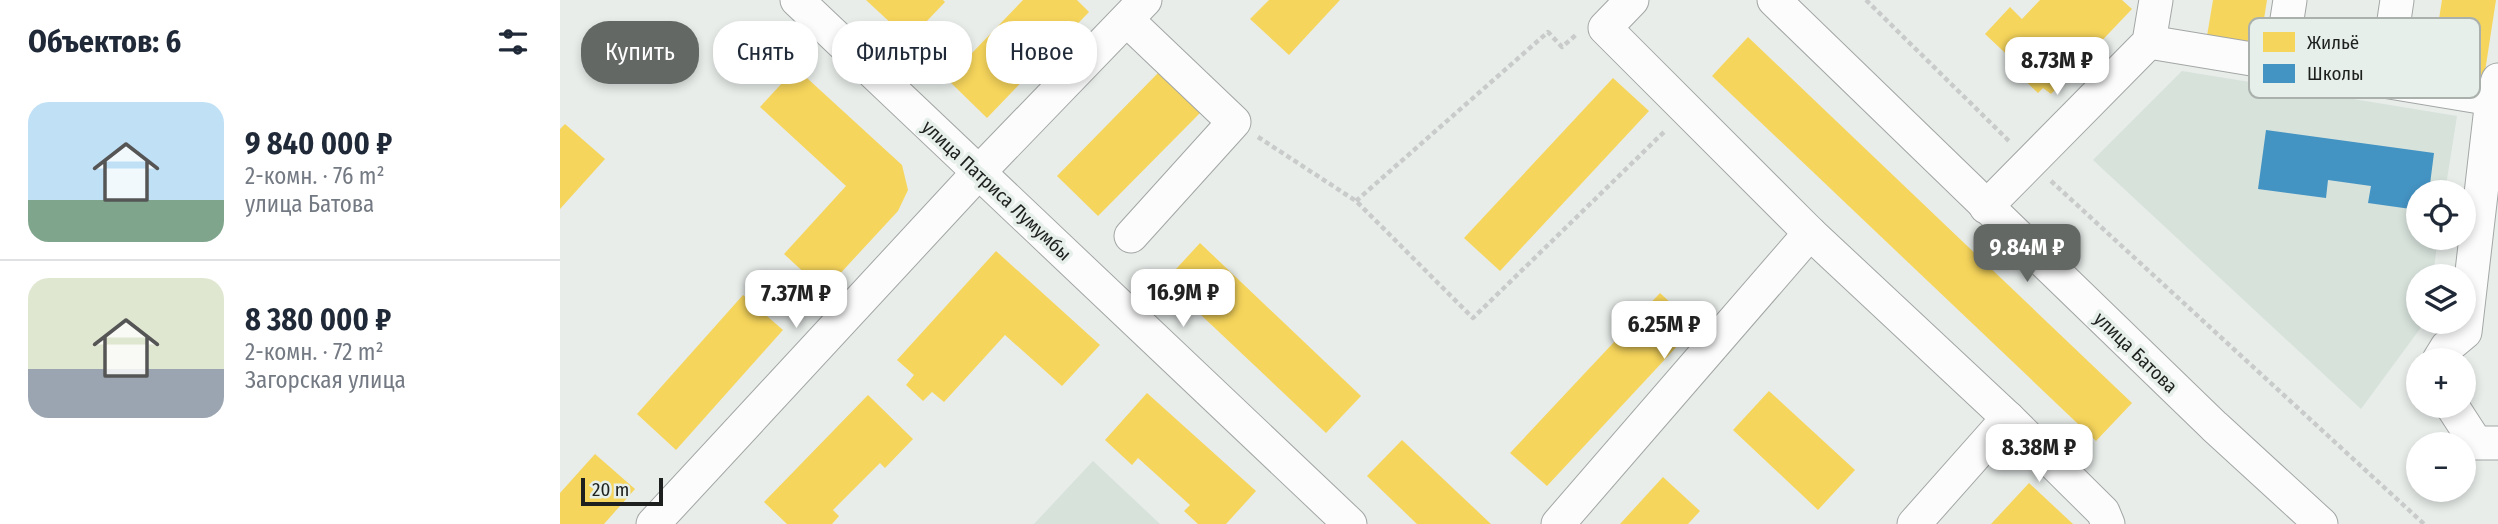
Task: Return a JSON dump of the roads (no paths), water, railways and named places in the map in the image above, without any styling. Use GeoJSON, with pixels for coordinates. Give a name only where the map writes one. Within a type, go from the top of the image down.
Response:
{"type":"FeatureCollection","features":[{"type":"Feature","properties":{"kind":"street","name":"улица Патриса Лумумбы"},"geometry":{"type":"LineString","coordinates":[[797,0],[1350,524]]}},
{"type":"Feature","properties":{"kind":"street"},"geometry":{"type":"LineString","coordinates":[[1632,0],[1600,23],[1810,233],[2008,418],[2110,520]]}},
{"type":"Feature","properties":{"kind":"street","name":"улица Батова"},"geometry":{"type":"LineString","coordinates":[[1774,0],[1986,207],[2321,524]]}},
{"type":"Feature","properties":{"kind":"street"},"geometry":{"type":"LineString","coordinates":[[1986,207],[2149,42],[2156,0]]}},
{"type":"Feature","properties":{"kind":"street"},"geometry":{"type":"LineString","coordinates":[[2287,18],[2290,0]]}},
{"type":"Feature","properties":{"kind":"street"},"geometry":{"type":"LineString","coordinates":[[2394,18],[2397,0]]}},
{"type":"Feature","properties":{"kind":"street"},"geometry":{"type":"LineString","coordinates":[[653,524],[978,173],[1136,10],[1234,122],[1131,236]]}},
{"type":"Feature","properties":{"kind":"street"},"geometry":{"type":"LineString","coordinates":[[2149,42],[2249,59]]}},
{"type":"Feature","properties":{"kind":"street"},"geometry":{"type":"LineString","coordinates":[[2446,348],[2465,332],[2495,90]]}},
{"type":"Feature","properties":{"kind":"street"},"geometry":{"type":"LineString","coordinates":[[1559,524],[1810,233]]}},
{"type":"Feature","properties":{"kind":"street"},"geometry":{"type":"LineString","coordinates":[[1914,524],[2008,418]]}},
{"type":"Feature","properties":{"kind":"street"},"geometry":{"type":"LineString","coordinates":[[2460,418],[2476,443],[2498,443]]}}]}
